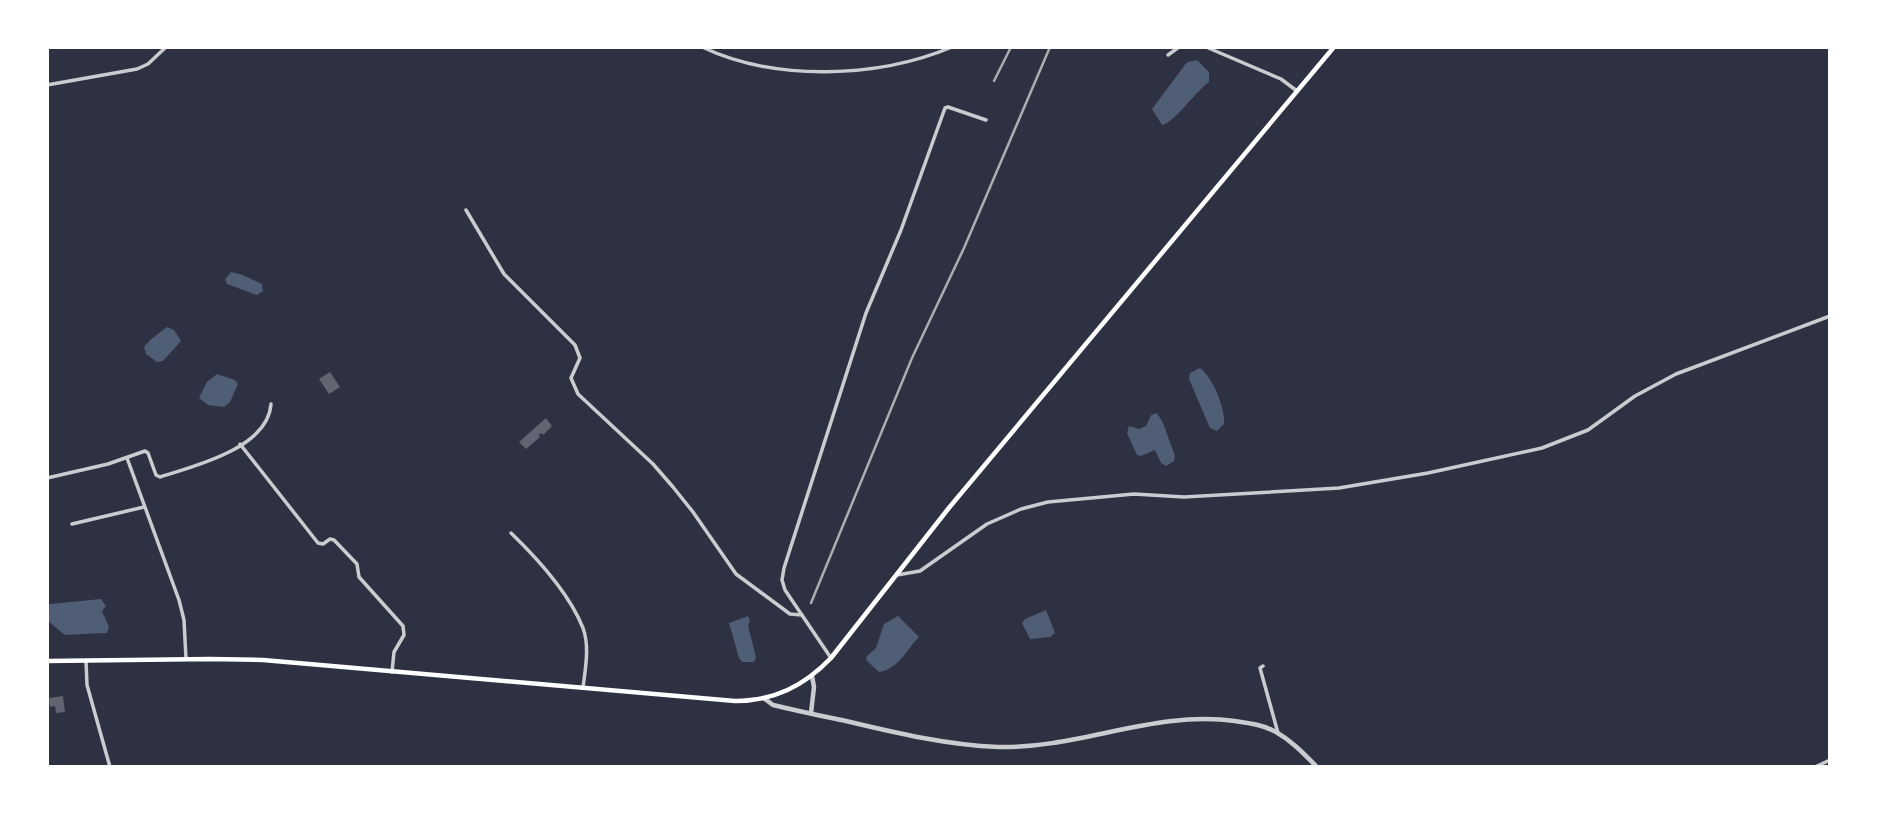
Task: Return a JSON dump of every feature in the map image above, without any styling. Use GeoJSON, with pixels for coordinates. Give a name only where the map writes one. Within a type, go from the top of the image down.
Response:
{"type":"FeatureCollection","features":[{"type":"Feature","properties":{"kind":"main road"},"geometry":{"type":"LineString","coordinates":[[47,662],[263,660],[715,700],[765,699],[792,689],[812,676],[831,658],[1084,343],[1334,47]]}},
{"type":"Feature","properties":{"kind":"street"},"geometry":{"type":"LineString","coordinates":[[47,85],[137,69],[148,64],[166,47]]}},
{"type":"Feature","properties":{"kind":"street"},"geometry":{"type":"LineString","coordinates":[[702,47],[752,64],[842,72],[907,62],[952,47]]}},
{"type":"Feature","properties":{"kind":"street"},"geometry":{"type":"LineString","coordinates":[[1168,55],[1180,47]]}},
{"type":"Feature","properties":{"kind":"street"},"geometry":{"type":"LineString","coordinates":[[1206,47],[1281,79],[1297,92]]}},
{"type":"Feature","properties":{"kind":"street"},"geometry":{"type":"LineString","coordinates":[[831,658],[783,585],[784,568],[866,313],[901,230],[946,108],[986,120]]}},
{"type":"Feature","properties":{"kind":"street"},"geometry":{"type":"LineString","coordinates":[[466,210],[504,274],[579,351],[580,358],[570,378],[578,394],[666,480],[694,512],[736,575],[790,614],[802,615]]}},
{"type":"Feature","properties":{"kind":"street"},"geometry":{"type":"LineString","coordinates":[[897,575],[920,571],[987,524],[1021,509],[1048,502],[1134,494],[1184,497],[1339,488],[1428,473],[1542,447],[1588,430],[1635,396],[1676,374],[1830,316]]}},
{"type":"Feature","properties":{"kind":"street"},"geometry":{"type":"LineString","coordinates":[[47,478],[145,451],[156,475],[160,477],[213,459],[240,444],[264,427],[271,404]]}},
{"type":"Feature","properties":{"kind":"street"},"geometry":{"type":"LineString","coordinates":[[240,444],[318,543],[334,540],[348,553],[357,564],[359,577],[403,626],[404,635],[394,653],[392,672]]}},
{"type":"Feature","properties":{"kind":"street"},"geometry":{"type":"LineString","coordinates":[[127,458],[179,600],[184,620],[186,659]]}},
{"type":"Feature","properties":{"kind":"street"},"geometry":{"type":"LineString","coordinates":[[72,524],[144,507]]}},
{"type":"Feature","properties":{"kind":"street"},"geometry":{"type":"LineString","coordinates":[[511,533],[575,609],[585,641],[583,688]]}},
{"type":"Feature","properties":{"kind":"street"},"geometry":{"type":"LineString","coordinates":[[86,661],[88,685],[110,767]]}},
{"type":"Feature","properties":{"kind":"street"},"geometry":{"type":"LineString","coordinates":[[1263,666],[1260,668],[1278,733]]}},
{"type":"Feature","properties":{"kind":"street"},"geometry":{"type":"LineString","coordinates":[[811,713],[814,687],[812,676]]}},
{"type":"Feature","properties":{"kind":"street"},"geometry":{"type":"LineString","coordinates":[[765,699],[773,705],[945,742],[1000,747],[1045,744],[1123,728],[1190,719],[1245,722],[1278,733],[1293,743],[1317,767]]}},
{"type":"Feature","properties":{"kind":"street"},"geometry":{"type":"LineString","coordinates":[[1815,767],[1830,760]]}},
{"type":"Feature","properties":{"kind":"water"},"geometry":{"type":"Polygon","coordinates":[[[1197,60],[1209,72],[1209,82],[1173,119],[1162,125],[1152,109],[1187,62],[1197,60]]]}},
{"type":"Feature","properties":{"kind":"water"},"geometry":{"type":"Polygon","coordinates":[[[231,272],[262,284],[263,291],[257,295],[227,284],[225,279],[231,272]]]}},
{"type":"Feature","properties":{"kind":"water"},"geometry":{"type":"Polygon","coordinates":[[[167,327],[174,330],[181,341],[163,361],[157,362],[146,354],[144,347],[167,327]]]}},
{"type":"Feature","properties":{"kind":"water"},"geometry":{"type":"Polygon","coordinates":[[[1200,368],[1214,386],[1220,401],[1224,424],[1217,431],[1210,428],[1189,379],[1190,373],[1200,368]]]}},
{"type":"Feature","properties":{"kind":"water"},"geometry":{"type":"Polygon","coordinates":[[[217,374],[235,380],[238,384],[230,402],[224,407],[208,405],[199,398],[207,382],[217,374]]]}},
{"type":"Feature","properties":{"kind":"water"},"geometry":{"type":"Polygon","coordinates":[[[1157,413],[1175,456],[1174,461],[1166,466],[1161,463],[1155,450],[1137,455],[1127,433],[1129,426],[1139,429],[1146,426],[1151,415],[1157,413]]]}},
{"type":"Feature","properties":{"kind":"water"},"geometry":{"type":"Polygon","coordinates":[[[101,599],[106,606],[102,611],[109,627],[107,633],[65,635],[49,622],[50,604],[101,599]]]}},
{"type":"Feature","properties":{"kind":"water"},"geometry":{"type":"Polygon","coordinates":[[[1046,610],[1055,633],[1050,637],[1030,639],[1022,623],[1046,610]]]}},
{"type":"Feature","properties":{"kind":"water"},"geometry":{"type":"Polygon","coordinates":[[[748,616],[756,657],[754,662],[742,662],[729,623],[748,616]]]}},
{"type":"Feature","properties":{"kind":"water"},"geometry":{"type":"Polygon","coordinates":[[[898,616],[919,637],[897,663],[879,672],[866,657],[876,648],[884,624],[898,616]]]}},
{"type":"Feature","properties":{"kind":"building"},"geometry":{"type":"Polygon","coordinates":[[[330,372],[340,387],[329,394],[319,379],[330,372]]]}},
{"type":"Feature","properties":{"kind":"building"},"geometry":{"type":"Polygon","coordinates":[[[546,418],[552,426],[526,449],[519,442],[546,418]]]}},
{"type":"Feature","properties":{"kind":"building"},"geometry":{"type":"Polygon","coordinates":[[[63,696],[65,712],[56,713],[55,706],[50,707],[49,698],[63,696]]]}},
{"type":"Feature","properties":{"kind":"railway"},"geometry":{"type":"LineString","coordinates":[[994,81],[1011,47]]}},
{"type":"Feature","properties":{"kind":"railway"},"geometry":{"type":"LineString","coordinates":[[811,603],[912,358],[964,248],[1050,47]]}}]}
